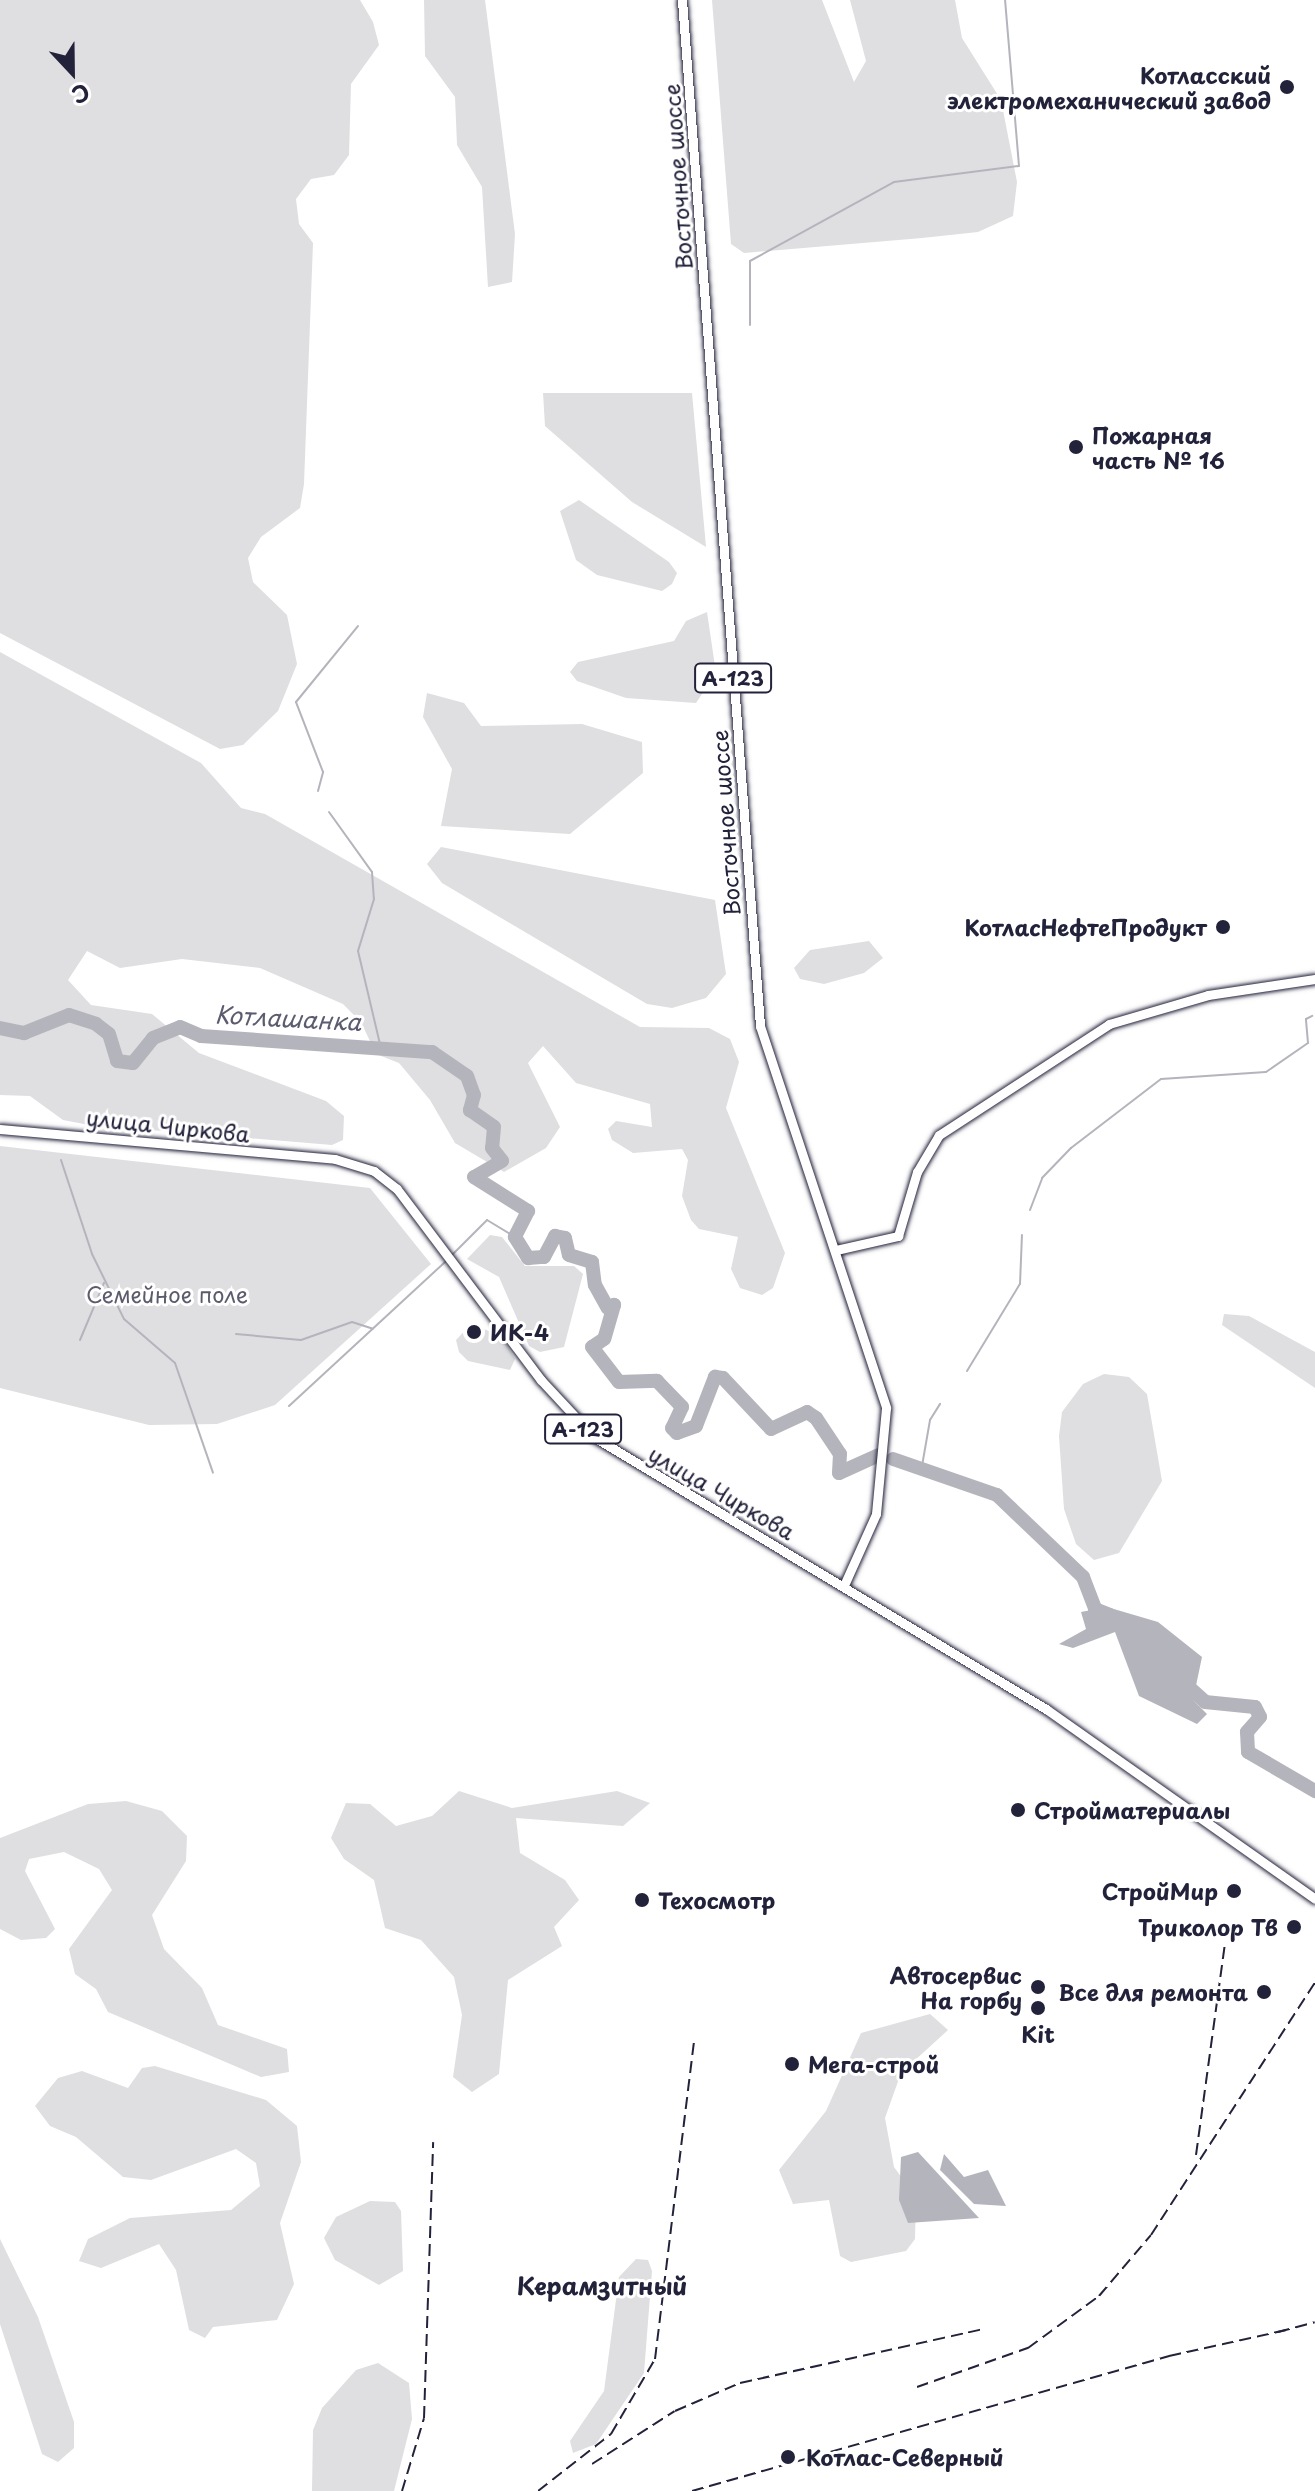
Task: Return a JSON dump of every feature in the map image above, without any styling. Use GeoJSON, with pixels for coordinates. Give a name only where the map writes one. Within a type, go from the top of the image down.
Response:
{"type":"FeatureCollection","features":[{"type":"Feature","properties":{"kind":"main road","name":"Восточное шоссе"},"geometry":{"type":"LineString","coordinates":[[682,0],[756,992],[778,1099],[869,1339],[882,1386],[887,1447],[881,1493],[845,1583]]}},
{"type":"Feature","properties":{"kind":"main road"},"geometry":{"type":"LineString","coordinates":[[836,1250],[898,1236],[917,1172],[939,1135],[1109,1024],[1208,995],[1315,979]]}},
{"type":"Feature","properties":{"kind":"main road","name":"улица Чиркова"},"geometry":{"type":"LineString","coordinates":[[0,1129],[335,1159],[366,1167],[397,1189],[574,1422],[845,1583],[1046,1709],[1315,1899]]}},
{"type":"Feature","properties":{"kind":"green space"},"geometry":{"type":"Polygon","coordinates":[[[0,0],[360,0],[373,22],[379,45],[351,84],[349,155],[334,175],[311,179],[296,199],[299,224],[313,243],[304,484],[300,508],[261,537],[248,558],[253,582],[287,615],[297,664],[278,711],[243,745],[220,749],[0,633],[0,0]]]}},
{"type":"Feature","properties":{"kind":"green space"},"geometry":{"type":"Polygon","coordinates":[[[424,0],[485,0],[515,234],[512,282],[488,287],[482,187],[457,145],[455,97],[425,56],[424,0]]]}},
{"type":"Feature","properties":{"kind":"green space"},"geometry":{"type":"Polygon","coordinates":[[[712,0],[822,0],[854,82],[866,61],[850,0],[955,0],[962,38],[1001,100],[1017,182],[1013,216],[978,232],[922,238],[744,253],[731,244],[712,0]]]}},
{"type":"Feature","properties":{"kind":"green space"},"geometry":{"type":"Polygon","coordinates":[[[543,393],[692,393],[706,547],[632,502],[545,426],[543,393]]]}},
{"type":"Feature","properties":{"kind":"green space"},"geometry":{"type":"Polygon","coordinates":[[[579,500],[669,562],[677,573],[672,584],[662,591],[597,575],[576,560],[560,511],[579,500]]]}},
{"type":"Feature","properties":{"kind":"green space"},"geometry":{"type":"Polygon","coordinates":[[[707,612],[716,673],[696,703],[626,698],[577,681],[570,672],[578,662],[674,641],[686,621],[707,612]]]}},
{"type":"Feature","properties":{"kind":"green space"},"geometry":{"type":"Polygon","coordinates":[[[0,652],[201,763],[241,808],[265,814],[640,1027],[709,1028],[730,1039],[739,1062],[726,1108],[785,1253],[773,1288],[762,1295],[740,1288],[731,1269],[738,1237],[699,1229],[691,1220],[682,1196],[688,1160],[682,1149],[633,1153],[612,1140],[608,1129],[616,1121],[652,1127],[650,1104],[576,1083],[543,1046],[528,1063],[560,1127],[546,1148],[504,1172],[455,1143],[430,1100],[399,1063],[376,1054],[361,1022],[343,1004],[260,968],[182,959],[120,968],[87,951],[68,980],[91,1005],[152,1014],[199,1053],[326,1101],[344,1116],[343,1140],[332,1145],[89,1125],[63,1120],[30,1096],[0,1095],[0,652]]]}},
{"type":"Feature","properties":{"kind":"green space"},"geometry":{"type":"Polygon","coordinates":[[[427,693],[464,703],[481,726],[582,724],[642,742],[643,773],[570,834],[441,826],[452,769],[423,717],[427,693]]]}},
{"type":"Feature","properties":{"kind":"green space"},"geometry":{"type":"Polygon","coordinates":[[[441,847],[715,900],[726,974],[706,998],[672,1008],[647,1004],[442,883],[427,864],[441,847]]]}},
{"type":"Feature","properties":{"kind":"green space"},"geometry":{"type":"Polygon","coordinates":[[[869,941],[883,958],[864,973],[824,984],[800,979],[794,968],[810,950],[869,941]]]}},
{"type":"Feature","properties":{"kind":"green space","name":"Семейное поле"},"geometry":{"type":"Polygon","coordinates":[[[0,1146],[370,1188],[431,1264],[275,1405],[217,1424],[149,1425],[0,1388],[0,1146]]]}},
{"type":"Feature","properties":{"kind":"green space"},"geometry":{"type":"Polygon","coordinates":[[[490,1235],[502,1237],[525,1266],[574,1266],[583,1274],[564,1347],[540,1352],[529,1346],[499,1277],[467,1259],[490,1235]]]}},
{"type":"Feature","properties":{"kind":"green space"},"geometry":{"type":"Polygon","coordinates":[[[1224,1314],[1249,1316],[1315,1352],[1315,1388],[1222,1325],[1224,1314]]]}},
{"type":"Feature","properties":{"kind":"green space"},"geometry":{"type":"Polygon","coordinates":[[[472,1323],[503,1338],[515,1359],[510,1370],[468,1361],[459,1352],[456,1340],[472,1323]]]}},
{"type":"Feature","properties":{"kind":"green space"},"geometry":{"type":"Polygon","coordinates":[[[1104,1374],[1129,1377],[1147,1394],[1162,1481],[1119,1553],[1094,1560],[1076,1544],[1064,1509],[1059,1436],[1062,1412],[1083,1384],[1104,1374]]]}},
{"type":"Feature","properties":{"kind":"green space"},"geometry":{"type":"Polygon","coordinates":[[[459,1791],[512,1808],[617,1791],[650,1803],[623,1826],[516,1818],[520,1853],[565,1880],[579,1900],[554,1927],[562,1946],[508,1980],[499,2074],[472,2092],[453,2077],[462,2015],[454,1977],[421,1940],[385,1928],[374,1880],[344,1859],[331,1838],[346,1803],[370,1804],[396,1826],[432,1816],[459,1791]]]}},
{"type":"Feature","properties":{"kind":"green space"},"geometry":{"type":"Polygon","coordinates":[[[126,1801],[162,1811],[187,1836],[186,1861],[152,1915],[164,1949],[202,1988],[218,2025],[287,2049],[289,2072],[261,2077],[108,2012],[96,1989],[75,1974],[69,1949],[112,1890],[99,1869],[64,1852],[29,1859],[25,1871],[55,1929],[46,1938],[21,1940],[0,1929],[0,1838],[88,1804],[126,1801]]]}},
{"type":"Feature","properties":{"kind":"green space"},"geometry":{"type":"Polygon","coordinates":[[[930,2014],[948,2030],[901,2073],[885,2118],[894,2167],[916,2197],[915,2239],[906,2251],[851,2262],[840,2256],[829,2200],[793,2204],[779,2170],[826,2111],[861,2033],[930,2014]]]}},
{"type":"Feature","properties":{"kind":"green space"},"geometry":{"type":"Polygon","coordinates":[[[155,2066],[266,2100],[297,2126],[301,2162],[280,2223],[294,2284],[277,2320],[213,2327],[205,2338],[189,2330],[176,2270],[159,2244],[101,2268],[79,2261],[88,2239],[130,2218],[231,2210],[260,2186],[256,2163],[236,2149],[151,2180],[123,2177],[76,2137],[50,2126],[35,2106],[58,2078],[82,2071],[128,2088],[142,2068],[155,2066]]]}},
{"type":"Feature","properties":{"kind":"green space"},"geometry":{"type":"Polygon","coordinates":[[[370,2201],[395,2202],[401,2211],[403,2271],[379,2285],[335,2260],[324,2238],[336,2217],[370,2201]]]}},
{"type":"Feature","properties":{"kind":"green space"},"geometry":{"type":"Polygon","coordinates":[[[0,2239],[38,2317],[74,2422],[74,2448],[58,2462],[42,2454],[0,2324],[0,2239]]]}},
{"type":"Feature","properties":{"kind":"green space"},"geometry":{"type":"Polygon","coordinates":[[[636,2259],[648,2260],[652,2271],[644,2373],[596,2444],[573,2453],[570,2441],[604,2391],[619,2277],[636,2259]]]}},
{"type":"Feature","properties":{"kind":"green space"},"geometry":{"type":"Polygon","coordinates":[[[378,2363],[409,2383],[412,2419],[394,2491],[312,2491],[313,2430],[322,2408],[356,2370],[378,2363]]]}},
{"type":"Feature","properties":{"kind":"shaded area"},"geometry":{"type":"Polygon","coordinates":[[[1107,1607],[1158,1622],[1202,1657],[1193,1700],[1207,1714],[1197,1724],[1139,1696],[1115,1632],[1073,1648],[1059,1644],[1086,1629],[1081,1612],[1107,1607]]]}},
{"type":"Feature","properties":{"kind":"shaded area"},"geometry":{"type":"Polygon","coordinates":[[[918,2152],[979,2218],[908,2223],[899,2200],[901,2157],[918,2152]]]}},
{"type":"Feature","properties":{"kind":"shaded area"},"geometry":{"type":"Polygon","coordinates":[[[944,2154],[964,2177],[988,2170],[1006,2206],[974,2204],[940,2170],[944,2154]]]}},
{"type":"Feature","properties":{"kind":"waterway"},"geometry":{"type":"LineString","coordinates":[[750,325],[750,261],[894,182],[1019,166],[1005,0]]}},
{"type":"Feature","properties":{"kind":"waterway"},"geometry":{"type":"LineString","coordinates":[[318,791],[323,772],[296,702],[358,626]]}},
{"type":"Feature","properties":{"kind":"waterway"},"geometry":{"type":"LineString","coordinates":[[329,812],[372,872],[374,899],[358,951],[380,1044]]}},
{"type":"Feature","properties":{"kind":"waterway"},"geometry":{"type":"LineString","coordinates":[[0,1028],[24,1033],[69,1015],[96,1024],[109,1034],[117,1061],[133,1063],[153,1038],[180,1027],[201,1036],[432,1052],[467,1076],[474,1095],[470,1110],[494,1127],[492,1148],[502,1161],[474,1177],[528,1211],[515,1237],[528,1258],[544,1257],[555,1236],[565,1238],[569,1255],[592,1262],[595,1285],[608,1308],[614,1305],[604,1339],[592,1347],[619,1382],[657,1381],[682,1407],[672,1428],[677,1433],[696,1426],[715,1377],[723,1378],[771,1429],[807,1412],[816,1418],[840,1454],[839,1473],[879,1455]]}},
{"type":"Feature","properties":{"kind":"waterway"},"geometry":{"type":"LineString","coordinates":[[1030,1210],[1042,1178],[1071,1148],[1161,1079],[1266,1072],[1308,1043],[1306,1019],[1312,1016]]}},
{"type":"Feature","properties":{"kind":"waterway"},"geometry":{"type":"LineString","coordinates":[[61,1160],[92,1254],[124,1319],[175,1363],[213,1473]]}},
{"type":"Feature","properties":{"kind":"waterway"},"geometry":{"type":"LineString","coordinates":[[451,1256],[487,1220],[515,1237]]}},
{"type":"Feature","properties":{"kind":"waterway"},"geometry":{"type":"LineString","coordinates":[[967,1371],[1020,1284],[1022,1235]]}},
{"type":"Feature","properties":{"kind":"waterway"},"geometry":{"type":"LineString","coordinates":[[289,1406],[447,1260]]}},
{"type":"Feature","properties":{"kind":"waterway"},"geometry":{"type":"LineString","coordinates":[[80,1340],[104,1283]]}},
{"type":"Feature","properties":{"kind":"waterway"},"geometry":{"type":"LineString","coordinates":[[236,1334],[301,1340],[352,1322],[373,1329]]}},
{"type":"Feature","properties":{"kind":"waterway"},"geometry":{"type":"LineString","coordinates":[[922,1466],[930,1420],[940,1404]]}},
{"type":"Feature","properties":{"kind":"waterway","name":"Котлашанка"},"geometry":{"type":"LineString","coordinates":[[893,1459],[997,1495],[1083,1577],[1095,1609],[1110,1615]]}},
{"type":"Feature","properties":{"kind":"waterway","name":"Котлашанка"},"geometry":{"type":"LineString","coordinates":[[1182,1681],[1205,1702],[1255,1707],[1260,1717],[1247,1732],[1248,1752],[1315,1791]]}},
{"type":"Feature","properties":{"kind":"railway"},"geometry":{"type":"LineString","coordinates":[[1196,2155],[1225,1943]]}},
{"type":"Feature","properties":{"kind":"railway"},"geometry":{"type":"LineString","coordinates":[[917,2387],[1028,2348],[1099,2296],[1151,2235],[1315,1982]]}},
{"type":"Feature","properties":{"kind":"railway"},"geometry":{"type":"LineString","coordinates":[[538,2491],[611,2434],[655,2359],[694,2041]]}},
{"type":"Feature","properties":{"kind":"railway"},"geometry":{"type":"LineString","coordinates":[[402,2491],[424,2418],[433,2142]]}},
{"type":"Feature","properties":{"kind":"railway"},"geometry":{"type":"LineString","coordinates":[[1278,2332],[1315,2322]]}},
{"type":"Feature","properties":{"kind":"railway"},"geometry":{"type":"LineString","coordinates":[[592,2464],[675,2411],[740,2383],[984,2329]]}},
{"type":"Feature","properties":{"kind":"railway"},"geometry":{"type":"LineString","coordinates":[[692,2491],[1169,2356],[1286,2330]]}},
{"type":"Feature","properties":{"kind":"place","name":"Котласский электромеханический завод"},"geometry":{"type":"Point","coordinates":[1287,87]}},
{"type":"Feature","properties":{"kind":"place","name":"Пожарная часть № 16"},"geometry":{"type":"Point","coordinates":[1076,447]}},
{"type":"Feature","properties":{"kind":"place","name":"КотласНефтеПродукт"},"geometry":{"type":"Point","coordinates":[1223,927]}},
{"type":"Feature","properties":{"kind":"place","name":"ИК-4"},"geometry":{"type":"Point","coordinates":[474,1332]}},
{"type":"Feature","properties":{"kind":"place","name":"Стройматериалы"},"geometry":{"type":"Point","coordinates":[1018,1810]}},
{"type":"Feature","properties":{"kind":"place","name":"СтройМир"},"geometry":{"type":"Point","coordinates":[1234,1891]}},
{"type":"Feature","properties":{"kind":"place","name":"Техосмотр"},"geometry":{"type":"Point","coordinates":[642,1900]}},
{"type":"Feature","properties":{"kind":"place","name":"Триколор Тв"},"geometry":{"type":"Point","coordinates":[1294,1927]}},
{"type":"Feature","properties":{"kind":"place","name":"Автосервис На горбу"},"geometry":{"type":"Point","coordinates":[1038,1987]}},
{"type":"Feature","properties":{"kind":"place","name":"Все для ремонта"},"geometry":{"type":"Point","coordinates":[1264,1992]}},
{"type":"Feature","properties":{"kind":"place","name":"Kit"},"geometry":{"type":"Point","coordinates":[1038,2008]}},
{"type":"Feature","properties":{"kind":"place","name":"Мега-строй"},"geometry":{"type":"Point","coordinates":[792,2064]}},
{"type":"Feature","properties":{"kind":"place","name":"Котлас-Северный"},"geometry":{"type":"Point","coordinates":[788,2457]}},
{"type":"Feature","properties":{"kind":"district","name":"Керамзитный"},"geometry":{"type":"Point","coordinates":[602,2286]}}]}
